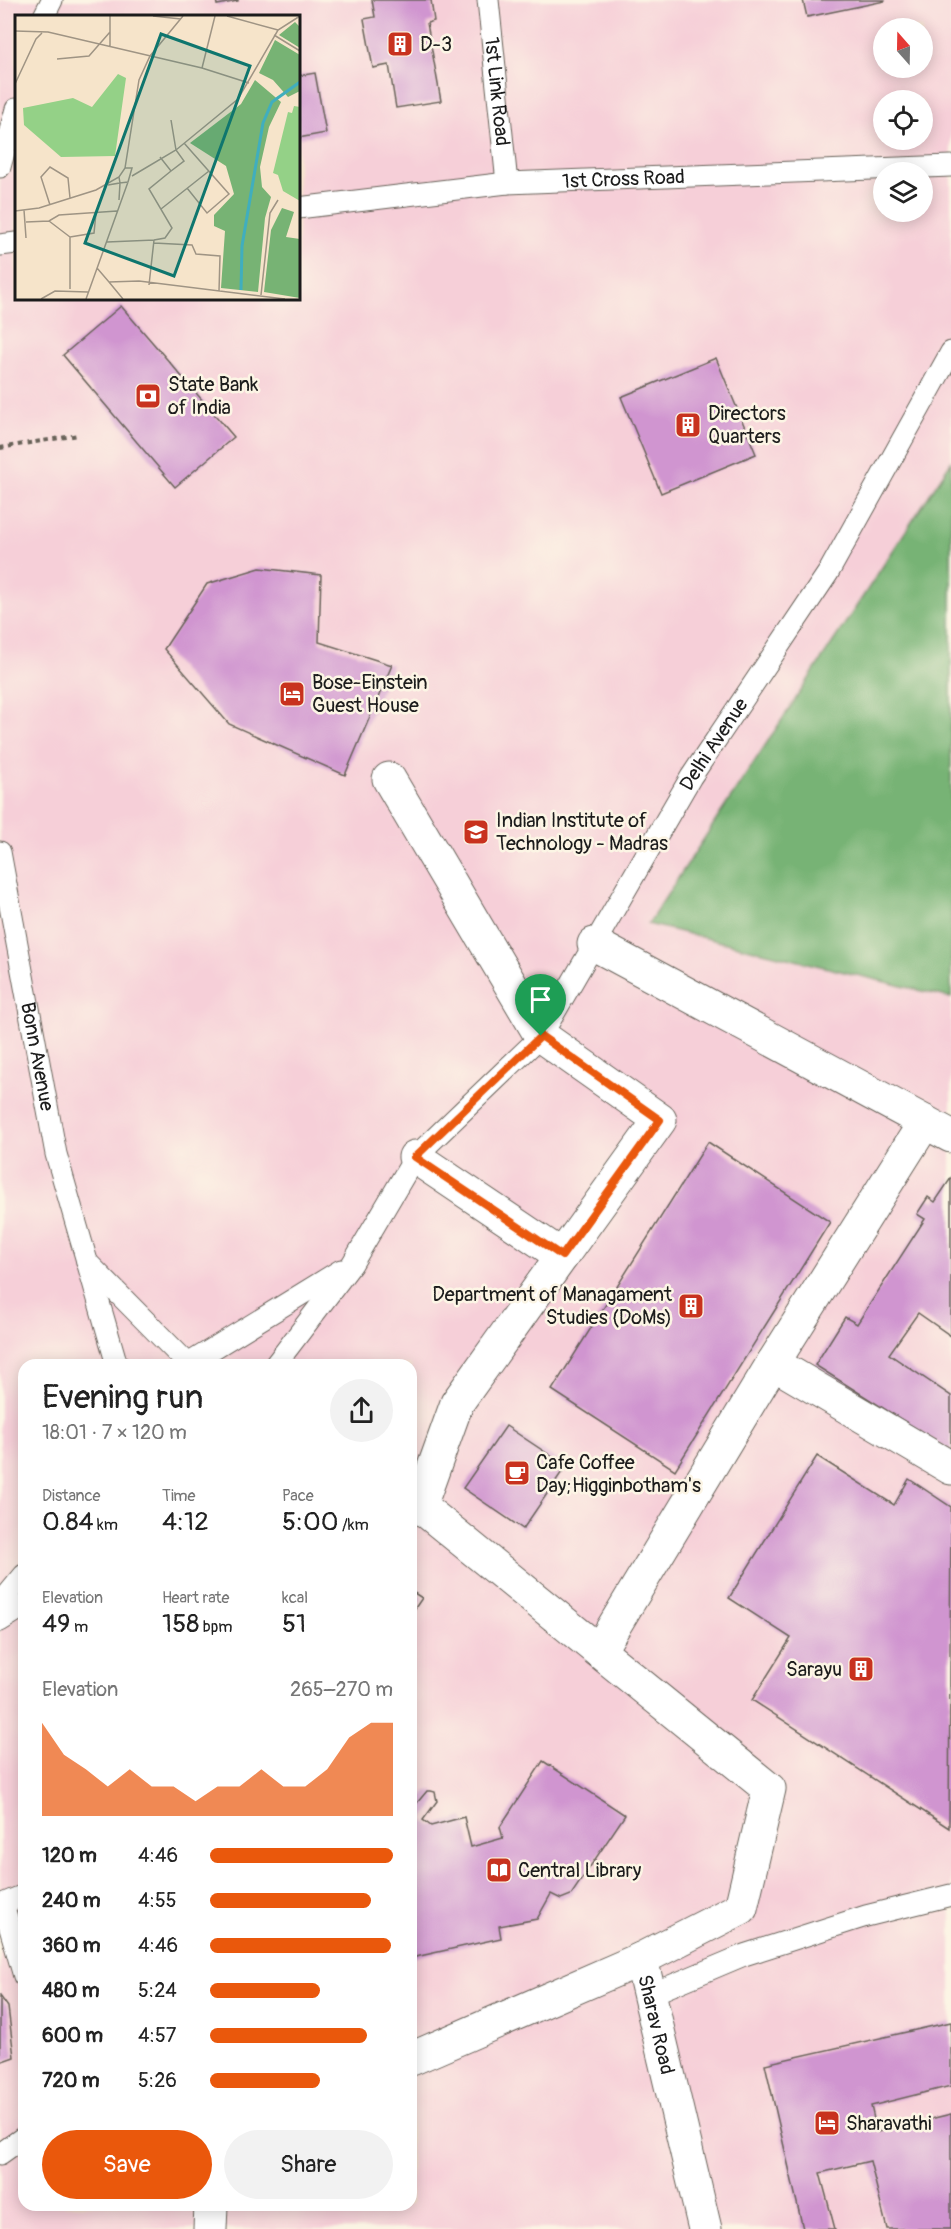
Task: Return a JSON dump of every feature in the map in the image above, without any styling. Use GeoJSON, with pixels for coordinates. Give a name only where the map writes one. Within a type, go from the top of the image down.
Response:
{"type":"FeatureCollection","features":[{"type":"Feature","properties":{"kind":"street"},"geometry":{"type":"LineString","coordinates":[[388,779],[541,1036],[660,1120],[457,1403],[420,1506],[769,1789],[741,1908],[641,1959]]}},
{"type":"Feature","properties":{"kind":"street"},"geometry":{"type":"LineString","coordinates":[[594,944],[938,1129],[773,1363],[599,1652]]}},
{"type":"Feature","properties":{"kind":"street"},"geometry":{"type":"LineString","coordinates":[[415,1157],[562,1256]]}},
{"type":"Feature","properties":{"kind":"street"},"geometry":{"type":"LineString","coordinates":[[773,1363],[951,1468]]}},
{"type":"Feature","properties":{"kind":"street","name":"Sharav Road"},"geometry":{"type":"LineString","coordinates":[[417,2056],[641,1959],[705,2229]]}},
{"type":"Feature","properties":{"kind":"street"},"geometry":{"type":"LineString","coordinates":[[210,2229],[211,2211]]}},
{"type":"Feature","properties":{"kind":"lane"},"geometry":{"type":"LineString","coordinates":[[45,15],[52,0]]}},
{"type":"Feature","properties":{"kind":"lane","name":"1st Link Road"},"geometry":{"type":"LineString","coordinates":[[488,0],[507,183]]}},
{"type":"Feature","properties":{"kind":"lane"},"geometry":{"type":"LineString","coordinates":[[0,167],[15,113]]}},
{"type":"Feature","properties":{"kind":"lane","name":"1st Cross Road"},"geometry":{"type":"LineString","coordinates":[[300,208],[507,183],[951,166]]}},
{"type":"Feature","properties":{"kind":"lane"},"geometry":{"type":"LineString","coordinates":[[0,245],[15,243]]}},
{"type":"Feature","properties":{"kind":"lane","name":"Delhi Avenue"},"geometry":{"type":"LineString","coordinates":[[279,1359],[352,1264],[415,1157],[541,1036],[691,777],[828,573],[951,352]]}},
{"type":"Feature","properties":{"kind":"lane","name":"Bonn Avenue"},"geometry":{"type":"LineString","coordinates":[[0,852],[56,1154],[115,1359]]}},
{"type":"Feature","properties":{"kind":"lane"},"geometry":{"type":"LineString","coordinates":[[85,1260],[182,1359]]}},
{"type":"Feature","properties":{"kind":"lane"},"geometry":{"type":"LineString","coordinates":[[198,1359],[352,1264]]}},
{"type":"Feature","properties":{"kind":"lane"},"geometry":{"type":"LineString","coordinates":[[0,1604],[18,1582]]}},
{"type":"Feature","properties":{"kind":"lane"},"geometry":{"type":"LineString","coordinates":[[0,1621],[18,1610]]}},
{"type":"Feature","properties":{"kind":"lane"},"geometry":{"type":"LineString","coordinates":[[650,1995],[744,1955],[866,1916],[951,1895]]}},
{"type":"Feature","properties":{"kind":"lane"},"geometry":{"type":"LineString","coordinates":[[18,1898],[1,1905],[18,1957]]}},
{"type":"Feature","properties":{"kind":"lane"},"geometry":{"type":"LineString","coordinates":[[0,2154],[18,2141]]}},
{"type":"Feature","properties":{"kind":"path"},"geometry":{"type":"LineString","coordinates":[[0,448],[78,435]]}},
{"type":"Feature","properties":{"kind":"shaded area","name":"Indian Institute of Technology - Madras"},"geometry":{"type":"Polygon","coordinates":[[[0,0],[951,0],[951,2229],[0,2229],[0,0]]]}},
{"type":"Feature","properties":{"kind":"green space"},"geometry":{"type":"Polygon","coordinates":[[[951,462],[951,998],[648,924],[951,462]]]}},
{"type":"Feature","properties":{"kind":"building"},"geometry":{"type":"Polygon","coordinates":[[[216,0],[238,0],[238,1],[217,5],[216,0]]]}},
{"type":"Feature","properties":{"kind":"building","name":"D-3"},"geometry":{"type":"Polygon","coordinates":[[[372,0],[431,0],[434,21],[427,23],[441,101],[396,108],[389,65],[373,68],[364,19],[375,17],[372,0]]]}},
{"type":"Feature","properties":{"kind":"building"},"geometry":{"type":"Polygon","coordinates":[[[803,0],[885,0],[885,1],[807,17],[803,0]]]}},
{"type":"Feature","properties":{"kind":"building"},"geometry":{"type":"Polygon","coordinates":[[[315,73],[326,133],[300,138],[300,76],[315,73]]]}},
{"type":"Feature","properties":{"kind":"building","name":"State Bank of India"},"geometry":{"type":"Polygon","coordinates":[[[121,306],[234,437],[175,487],[63,355],[121,306]]]}},
{"type":"Feature","properties":{"kind":"building","name":"Directors Quarters"},"geometry":{"type":"Polygon","coordinates":[[[716,358],[756,454],[661,493],[621,397],[716,358]]]}},
{"type":"Feature","properties":{"kind":"building","name":"Bose-Einstein Guest House"},"geometry":{"type":"Polygon","coordinates":[[[260,568],[321,575],[319,642],[392,665],[345,775],[229,724],[164,649],[207,584],[260,568]]]}},
{"type":"Feature","properties":{"kind":"building","name":"Department of Managament Studies (DoMs)"},"geometry":{"type":"Polygon","coordinates":[[[708,1142],[830,1222],[675,1470],[552,1390],[708,1142]]]}},
{"type":"Feature","properties":{"kind":"building"},"geometry":{"type":"Polygon","coordinates":[[[951,1178],[951,1336],[918,1313],[889,1354],[951,1396],[951,1451],[815,1365],[845,1317],[857,1324],[925,1219],[917,1214],[928,1197],[935,1202],[951,1178]]]}},
{"type":"Feature","properties":{"kind":"building","name":"Cafe Coffee Day;Higginbotham's"},"geometry":{"type":"Polygon","coordinates":[[[506,1426],[566,1466],[523,1529],[463,1488],[506,1426]]]}},
{"type":"Feature","properties":{"kind":"building","name":"Sarayu"},"geometry":{"type":"Polygon","coordinates":[[[817,1456],[894,1505],[909,1479],[951,1507],[949,1828],[752,1700],[791,1638],[729,1598],[817,1456]]]}},
{"type":"Feature","properties":{"kind":"building"},"geometry":{"type":"Polygon","coordinates":[[[417,1595],[422,1598],[417,1605],[417,1595]]]}},
{"type":"Feature","properties":{"kind":"building","name":"Central Library"},"geometry":{"type":"Polygon","coordinates":[[[543,1761],[625,1815],[571,1895],[561,1899],[551,1894],[537,1919],[499,1926],[501,1938],[417,1957],[417,1803],[427,1791],[435,1792],[437,1801],[423,1820],[431,1826],[464,1817],[471,1847],[503,1838],[500,1827],[543,1761]]]}},
{"type":"Feature","properties":{"kind":"building"},"geometry":{"type":"Polygon","coordinates":[[[0,1996],[8,2007],[14,2057],[0,2062],[0,1996]]]}},
{"type":"Feature","properties":{"kind":"building","name":"Sharavathi"},"geometry":{"type":"Polygon","coordinates":[[[951,2022],[951,2086],[871,2106],[877,2132],[951,2114],[951,2229],[887,2229],[870,2161],[820,2173],[835,2229],[803,2229],[765,2064],[951,2022]]]}},
{"type":"Feature","properties":{"kind":"place","name":"D-3"},"geometry":{"type":"Point","coordinates":[400,44]}},
{"type":"Feature","properties":{"kind":"place","name":"State Bank of India"},"geometry":{"type":"Point","coordinates":[148,396]}},
{"type":"Feature","properties":{"kind":"place","name":"Directors Quarters"},"geometry":{"type":"Point","coordinates":[688,425]}},
{"type":"Feature","properties":{"kind":"place","name":"Bose-Einstein Guest House"},"geometry":{"type":"Point","coordinates":[292,694]}},
{"type":"Feature","properties":{"kind":"place","name":"Indian Institute of Technology - Madras"},"geometry":{"type":"Point","coordinates":[476,832]}},
{"type":"Feature","properties":{"kind":"place","name":"Department of Managament Studies (DoMs)"},"geometry":{"type":"Point","coordinates":[691,1306]}},
{"type":"Feature","properties":{"kind":"place","name":"Cafe Coffee Day;Higginbotham's"},"geometry":{"type":"Point","coordinates":[517,1473]}},
{"type":"Feature","properties":{"kind":"place","name":"Sarayu"},"geometry":{"type":"Point","coordinates":[861,1669]}},
{"type":"Feature","properties":{"kind":"place","name":"Central Library"},"geometry":{"type":"Point","coordinates":[499,1870]}},
{"type":"Feature","properties":{"kind":"place","name":"Sharavathi"},"geometry":{"type":"Point","coordinates":[827,2123]}},
{"type":"Feature","properties":{"kind":"route"},"geometry":{"type":"LineString","coordinates":[[541,1036],[660,1120],[562,1256],[415,1157],[541,1036]]}}]}
